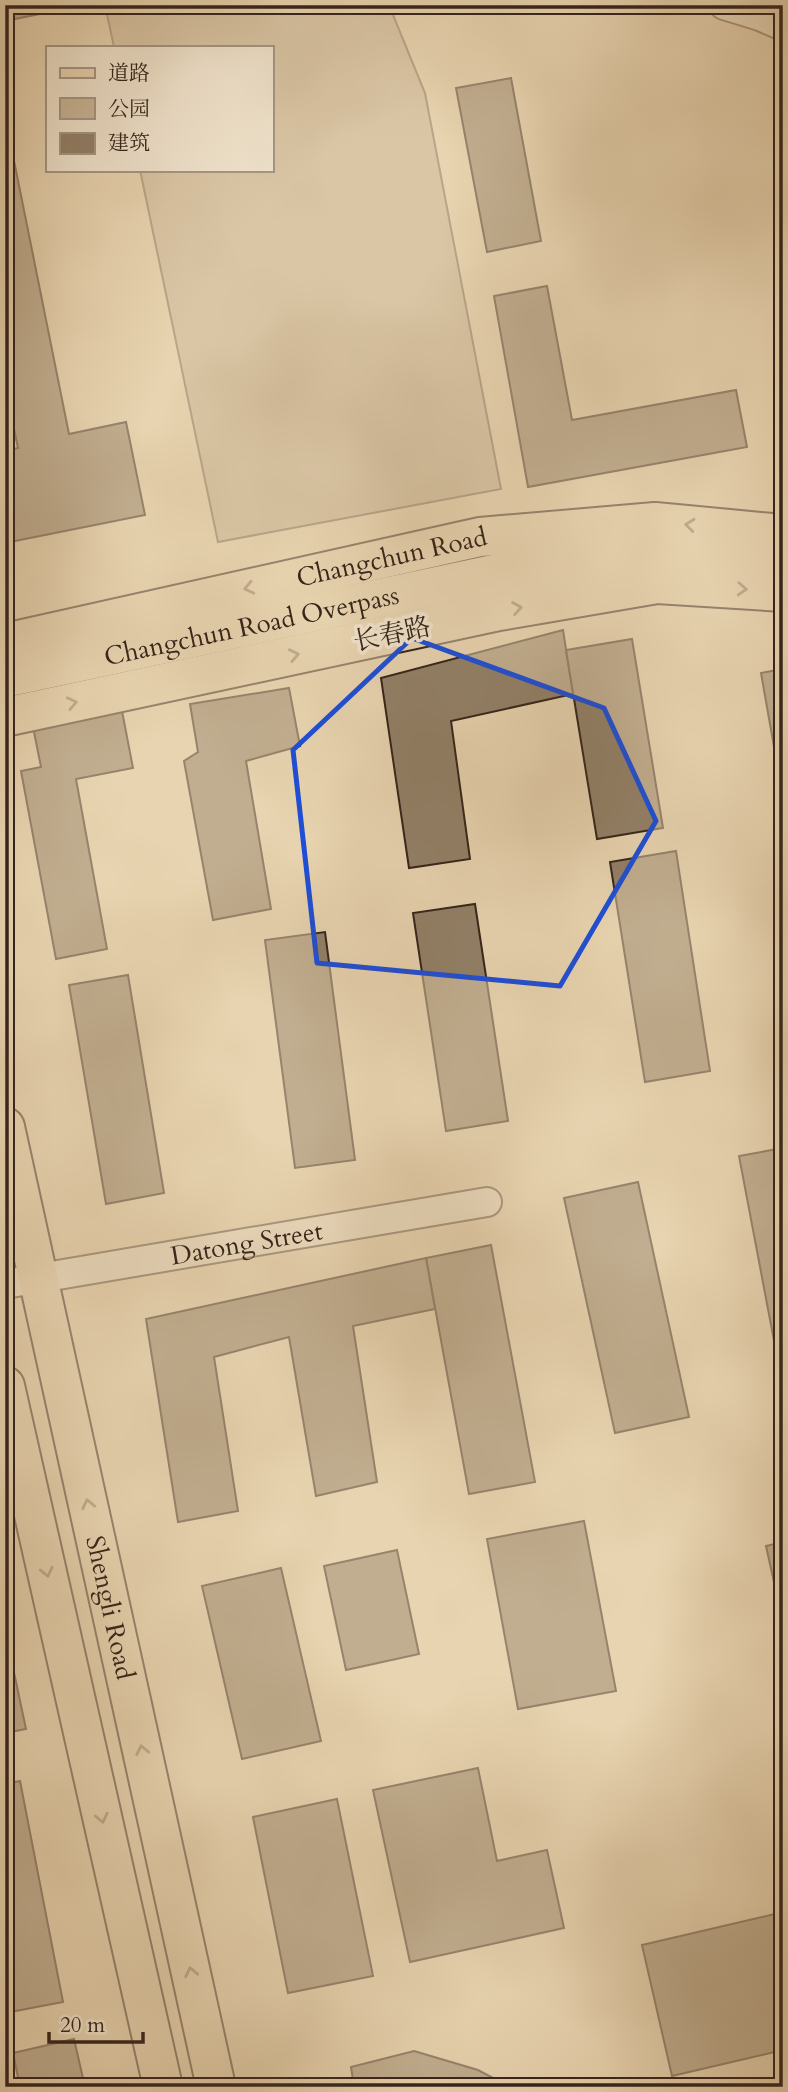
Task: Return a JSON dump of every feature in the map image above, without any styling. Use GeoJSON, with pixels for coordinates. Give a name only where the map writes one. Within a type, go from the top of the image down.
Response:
{"type":"FeatureCollection","features":[{"type":"Feature","properties":{"kind":"main road","name":"Changchun Road"},"geometry":{"type":"LineString","coordinates":[[5,643],[480,537],[655,522],[783,534]]}},
{"type":"Feature","properties":{"kind":"main road","name":"Changchun Road"},"geometry":{"type":"LineString","coordinates":[[498,573],[630,558],[751,560],[783,565]]}},
{"type":"Feature","properties":{"kind":"main road","name":"Changchun Road Overpass"},"geometry":{"type":"LineString","coordinates":[[5,678],[498,573]]}},
{"type":"Feature","properties":{"kind":"main road","name":"长春路"},"geometry":{"type":"LineString","coordinates":[[5,717],[499,611],[657,584],[783,592]]}},
{"type":"Feature","properties":{"kind":"main road","name":"Shengli Road"},"geometry":{"type":"LineString","coordinates":[[5,1127],[21,1281],[216,2087]]}},
{"type":"Feature","properties":{"kind":"main road","name":"Shengli Road"},"geometry":{"type":"LineString","coordinates":[[5,1386],[163,2087]]}},
{"type":"Feature","properties":{"kind":"street"},"geometry":{"type":"LineString","coordinates":[[724,5],[783,26]]}},
{"type":"Feature","properties":{"kind":"street","name":"Datong Street"},"geometry":{"type":"LineString","coordinates":[[21,1281],[487,1202]]}},
{"type":"Feature","properties":{"kind":"highlighted area"},"geometry":{"type":"Polygon","coordinates":[[[412,638],[604,708],[656,821],[560,986],[317,963],[293,750],[412,638]]]}},
{"type":"Feature","properties":{"kind":"green space"},"geometry":{"type":"Polygon","coordinates":[[[105,5],[389,5],[425,93],[501,489],[218,542],[140,172],[273,172],[273,46],[114,46],[105,5]]]}},
{"type":"Feature","properties":{"kind":"building"},"geometry":{"type":"Polygon","coordinates":[[[5,5],[44,5],[45,13],[5,21],[5,5]]]}},
{"type":"Feature","properties":{"kind":"building"},"geometry":{"type":"Polygon","coordinates":[[[511,78],[541,241],[487,252],[456,88],[511,78]]]}},
{"type":"Feature","properties":{"kind":"building"},"geometry":{"type":"Polygon","coordinates":[[[5,116],[69,434],[126,422],[145,515],[5,543],[5,451],[18,448],[5,386],[5,116]]]}},
{"type":"Feature","properties":{"kind":"building"},"geometry":{"type":"Polygon","coordinates":[[[547,286],[572,420],[736,390],[747,447],[528,487],[494,296],[547,286]]]}},
{"type":"Feature","properties":{"kind":"building"},"geometry":{"type":"Polygon","coordinates":[[[563,630],[573,694],[451,721],[470,859],[409,868],[381,678],[563,630]]]}},
{"type":"Feature","properties":{"kind":"building"},"geometry":{"type":"Polygon","coordinates":[[[632,639],[663,828],[597,839],[566,650],[632,639]]]}},
{"type":"Feature","properties":{"kind":"building"},"geometry":{"type":"Polygon","coordinates":[[[783,669],[783,798],[761,673],[783,669]]]}},
{"type":"Feature","properties":{"kind":"building"},"geometry":{"type":"Polygon","coordinates":[[[289,688],[300,746],[246,761],[271,909],[213,920],[184,761],[198,752],[190,704],[289,688]]]}},
{"type":"Feature","properties":{"kind":"building"},"geometry":{"type":"Polygon","coordinates":[[[122,711],[133,768],[76,779],[107,949],[56,959],[21,771],[41,767],[33,727],[122,711]]]}},
{"type":"Feature","properties":{"kind":"building"},"geometry":{"type":"Polygon","coordinates":[[[676,851],[710,1071],[645,1082],[610,862],[676,851]]]}},
{"type":"Feature","properties":{"kind":"building"},"geometry":{"type":"Polygon","coordinates":[[[475,904],[508,1121],[446,1131],[413,913],[475,904]]]}},
{"type":"Feature","properties":{"kind":"building"},"geometry":{"type":"Polygon","coordinates":[[[325,932],[355,1160],[295,1168],[265,940],[325,932]]]}},
{"type":"Feature","properties":{"kind":"building"},"geometry":{"type":"Polygon","coordinates":[[[128,975],[164,1193],[106,1204],[69,985],[128,975]]]}},
{"type":"Feature","properties":{"kind":"building"},"geometry":{"type":"Polygon","coordinates":[[[783,1148],[783,1388],[739,1156],[783,1148]]]}},
{"type":"Feature","properties":{"kind":"building"},"geometry":{"type":"Polygon","coordinates":[[[638,1182],[689,1417],[615,1433],[564,1198],[638,1182]]]}},
{"type":"Feature","properties":{"kind":"building"},"geometry":{"type":"Polygon","coordinates":[[[491,1245],[535,1482],[469,1494],[426,1258],[491,1245]]]}},
{"type":"Feature","properties":{"kind":"building"},"geometry":{"type":"Polygon","coordinates":[[[426,1258],[435,1309],[353,1326],[377,1482],[316,1496],[289,1337],[214,1357],[238,1511],[178,1522],[146,1319],[426,1258]]]}},
{"type":"Feature","properties":{"kind":"building"},"geometry":{"type":"Polygon","coordinates":[[[584,1521],[616,1691],[518,1709],[487,1539],[584,1521]]]}},
{"type":"Feature","properties":{"kind":"building"},"geometry":{"type":"Polygon","coordinates":[[[783,1542],[783,1623],[766,1546],[783,1542]]]}},
{"type":"Feature","properties":{"kind":"building"},"geometry":{"type":"Polygon","coordinates":[[[397,1550],[419,1654],[346,1670],[324,1566],[397,1550]]]}},
{"type":"Feature","properties":{"kind":"building"},"geometry":{"type":"Polygon","coordinates":[[[281,1568],[321,1741],[242,1759],[202,1586],[281,1568]]]}},
{"type":"Feature","properties":{"kind":"building"},"geometry":{"type":"Polygon","coordinates":[[[5,1630],[26,1729],[5,1733],[5,1630]]]}},
{"type":"Feature","properties":{"kind":"building"},"geometry":{"type":"Polygon","coordinates":[[[478,1768],[497,1861],[547,1850],[564,1928],[410,1962],[373,1790],[478,1768]]]}},
{"type":"Feature","properties":{"kind":"building"},"geometry":{"type":"Polygon","coordinates":[[[20,1781],[63,2002],[5,2013],[5,1784],[20,1781]]]}},
{"type":"Feature","properties":{"kind":"building"},"geometry":{"type":"Polygon","coordinates":[[[337,1799],[373,1976],[288,1993],[253,1817],[337,1799]]]}},
{"type":"Feature","properties":{"kind":"building"},"geometry":{"type":"Polygon","coordinates":[[[783,1912],[783,2050],[672,2076],[642,1945],[783,1912]]]}},
{"type":"Feature","properties":{"kind":"building"},"geometry":{"type":"Polygon","coordinates":[[[74,2039],[85,2087],[20,2087],[13,2053],[74,2039]]]}},
{"type":"Feature","properties":{"kind":"building"},"geometry":{"type":"Polygon","coordinates":[[[414,2051],[478,2070],[510,2087],[354,2087],[351,2067],[414,2051]]]}}]}
